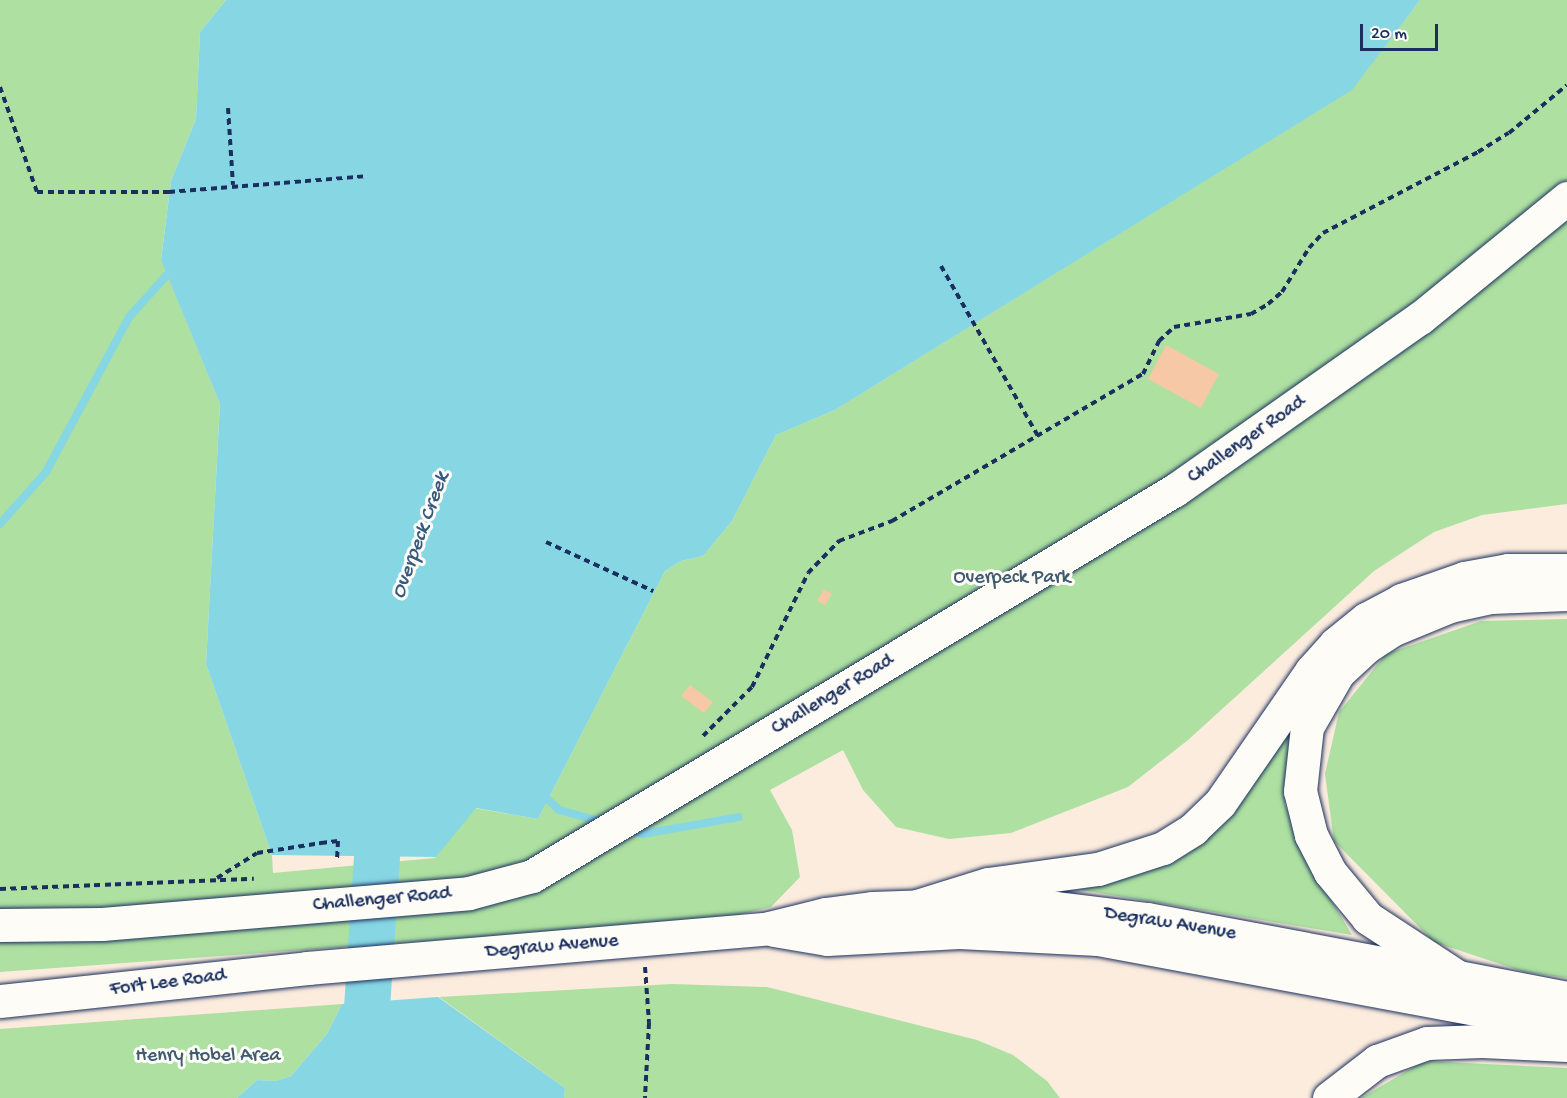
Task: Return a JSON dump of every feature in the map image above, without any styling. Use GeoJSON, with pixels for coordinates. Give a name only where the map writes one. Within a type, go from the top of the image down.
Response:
{"type":"FeatureCollection","features":[{"type":"Feature","properties":{"kind":"main road","name":"Challenger Road"},"geometry":{"type":"LineString","coordinates":[[0,925],[102,924],[469,892],[519,882],[689,782],[1208,468],[1420,318],[1567,198]]}},
{"type":"Feature","properties":{"kind":"main road"},"geometry":{"type":"LineString","coordinates":[[917,906],[988,884],[1098,870],[1163,848],[1193,829],[1220,803],[1311,671],[1335,644],[1365,619],[1410,596],[1464,578],[1508,570],[1567,570]]}},
{"type":"Feature","properties":{"kind":"main road"},"geometry":{"type":"LineString","coordinates":[[1458,977],[1368,918],[1325,864],[1311,835],[1300,791],[1300,768],[1307,727],[1338,674],[1366,647],[1394,629],[1450,606],[1491,597],[1567,594]]}},
{"type":"Feature","properties":{"kind":"main road","name":"Degraw Avenue"},"geometry":{"type":"LineString","coordinates":[[335,965],[769,928],[825,914],[917,906],[1009,906],[1102,913],[1567,998]]}},
{"type":"Feature","properties":{"kind":"main road","name":"Degraw Avenue"},"geometry":{"type":"LineString","coordinates":[[769,928],[827,939],[959,932],[1098,939],[1567,1026]]}},
{"type":"Feature","properties":{"kind":"main road","name":"Fort Lee Road"},"geometry":{"type":"LineString","coordinates":[[0,1001],[335,965]]}},
{"type":"Feature","properties":{"kind":"main road"},"geometry":{"type":"LineString","coordinates":[[1329,1098],[1353,1076],[1377,1061],[1427,1043],[1473,1041],[1567,1045]]}},
{"type":"Feature","properties":{"kind":"path"},"geometry":{"type":"LineString","coordinates":[[700,739],[752,687],[808,573],[839,541],[891,521],[1143,374],[1159,341],[1174,327],[1194,321],[1251,314],[1268,304],[1282,292],[1309,248],[1323,233],[1478,152],[1517,127],[1567,86]]}},
{"type":"Feature","properties":{"kind":"path"},"geometry":{"type":"LineString","coordinates":[[0,87],[37,192],[169,192],[366,176]]}},
{"type":"Feature","properties":{"kind":"path"},"geometry":{"type":"LineString","coordinates":[[228,108],[233,185]]}},
{"type":"Feature","properties":{"kind":"path"},"geometry":{"type":"LineString","coordinates":[[941,266],[1038,436]]}},
{"type":"Feature","properties":{"kind":"path"},"geometry":{"type":"LineString","coordinates":[[546,542],[654,591]]}},
{"type":"Feature","properties":{"kind":"path"},"geometry":{"type":"LineString","coordinates":[[215,879],[257,853],[321,843],[338,841],[337,860]]}},
{"type":"Feature","properties":{"kind":"path"},"geometry":{"type":"LineString","coordinates":[[0,889],[259,879]]}},
{"type":"Feature","properties":{"kind":"path"},"geometry":{"type":"LineString","coordinates":[[642,939],[649,1023],[645,1098]]}},
{"type":"Feature","properties":{"kind":"green space","name":"Overpeck Park"},"geometry":{"type":"Polygon","coordinates":[[[0,0],[226,0],[200,32],[196,119],[171,181],[161,259],[220,404],[206,664],[272,855],[273,873],[435,858],[474,808],[538,819],[665,571],[681,561],[703,556],[732,521],[776,435],[835,410],[1351,90],[1420,0],[1567,0],[1567,504],[1482,515],[1434,532],[1374,571],[1188,740],[1128,787],[1011,833],[949,839],[896,827],[863,790],[843,750],[770,790],[792,830],[800,877],[771,907],[717,920],[0,972],[0,0]]]}},
{"type":"Feature","properties":{"kind":"green space"},"geometry":{"type":"Polygon","coordinates":[[[1567,619],[1567,978],[1524,972],[1434,942],[1334,841],[1325,774],[1339,712],[1386,654],[1481,621],[1567,619]]]}},
{"type":"Feature","properties":{"kind":"green space"},"geometry":{"type":"Polygon","coordinates":[[[1292,719],[1285,804],[1308,861],[1352,935],[1075,889],[1171,859],[1292,719]]]}},
{"type":"Feature","properties":{"kind":"green space"},"geometry":{"type":"Polygon","coordinates":[[[672,984],[767,987],[977,1040],[1013,1055],[1047,1081],[1060,1098],[564,1098],[565,1088],[439,997],[672,984]]]}},
{"type":"Feature","properties":{"kind":"green space","name":"Henry Hobel Area"},"geometry":{"type":"Polygon","coordinates":[[[342,1004],[327,1034],[291,1076],[276,1081],[257,1080],[237,1098],[0,1098],[0,1029],[342,1004]]]}},
{"type":"Feature","properties":{"kind":"green space"},"geometry":{"type":"Polygon","coordinates":[[[1424,1061],[1567,1068],[1567,1098],[1361,1098],[1424,1061]]]}},
{"type":"Feature","properties":{"kind":"water"},"geometry":{"type":"Polygon","coordinates":[[[226,0],[1420,0],[1352,90],[835,410],[776,435],[732,521],[703,556],[681,561],[665,571],[538,819],[476,808],[436,857],[272,855],[206,664],[220,404],[161,260],[171,181],[196,119],[200,32],[226,0]]]}},
{"type":"Feature","properties":{"kind":"water"},"geometry":{"type":"Polygon","coordinates":[[[438,997],[565,1088],[564,1098],[237,1098],[257,1080],[276,1081],[291,1076],[327,1034],[342,1004],[438,997]]]}},
{"type":"Feature","properties":{"kind":"building"},"geometry":{"type":"Polygon","coordinates":[[[1166,345],[1219,374],[1201,408],[1148,379],[1166,345]]]}},
{"type":"Feature","properties":{"kind":"building"},"geometry":{"type":"Polygon","coordinates":[[[824,589],[832,594],[825,605],[817,601],[824,589]]]}},
{"type":"Feature","properties":{"kind":"building"},"geometry":{"type":"Polygon","coordinates":[[[690,685],[713,702],[704,713],[681,696],[690,685]]]}},
{"type":"Feature","properties":{"kind":"waterway"},"geometry":{"type":"LineString","coordinates":[[0,524],[46,472],[129,317],[167,275]]}},
{"type":"Feature","properties":{"kind":"waterway","name":"Overpeck Creek"},"geometry":{"type":"LineString","coordinates":[[361,1098],[381,794]]}},
{"type":"Feature","properties":{"kind":"waterway"},"geometry":{"type":"LineString","coordinates":[[542,794],[559,810],[603,822]]}},
{"type":"Feature","properties":{"kind":"waterway"},"geometry":{"type":"LineString","coordinates":[[629,830],[643,834],[739,817]]}}]}
